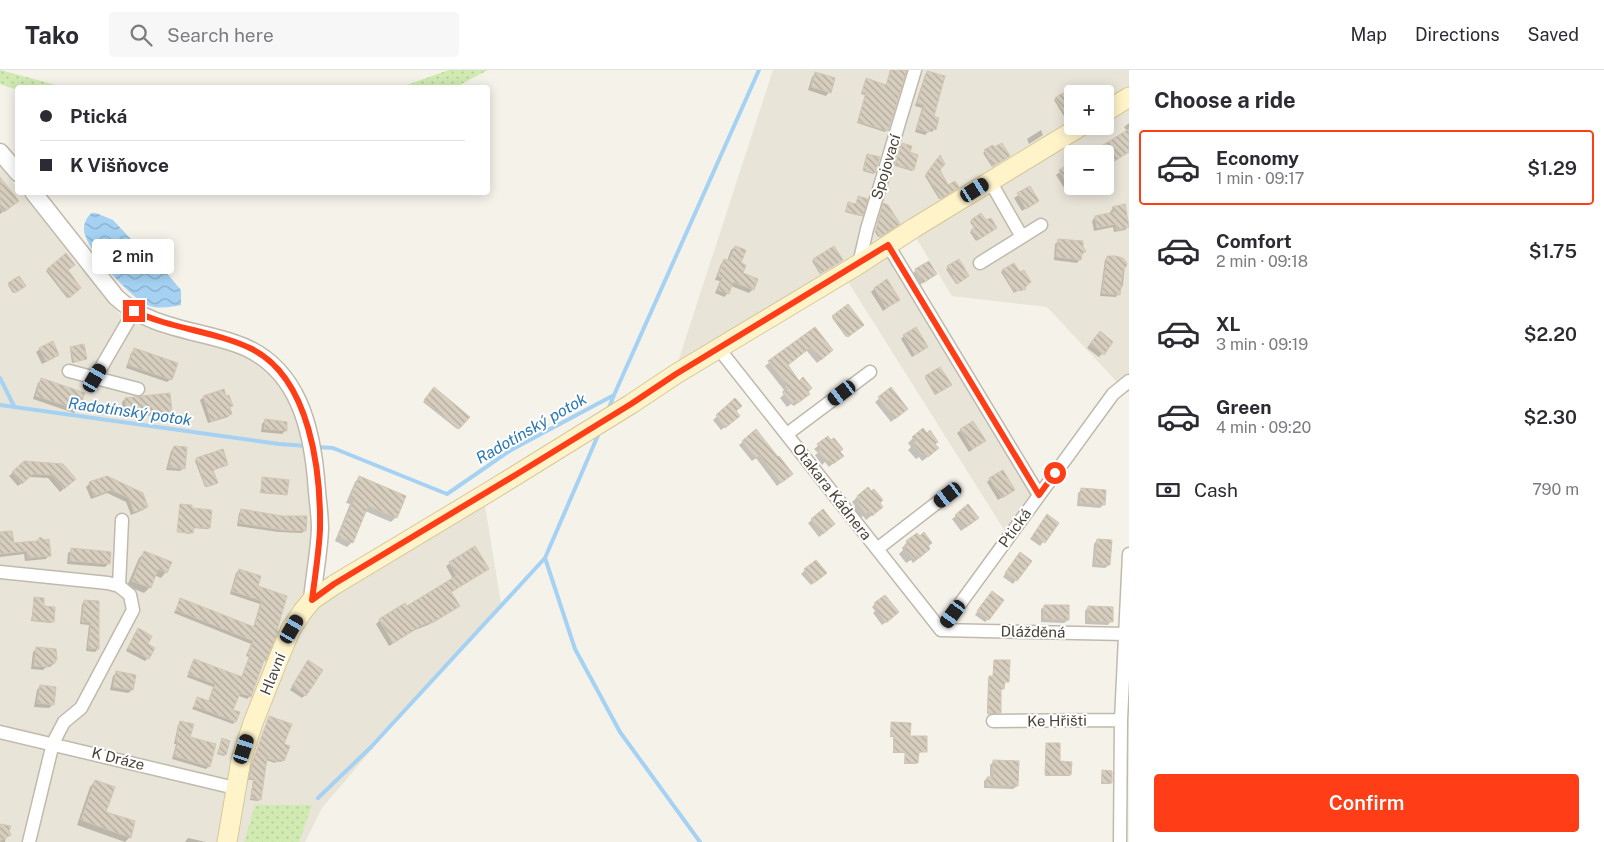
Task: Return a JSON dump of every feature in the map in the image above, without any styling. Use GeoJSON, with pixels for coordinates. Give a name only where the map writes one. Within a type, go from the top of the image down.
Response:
{"type":"FeatureCollection","features":[{"type":"Feature","properties":{"kind":"main road"},"geometry":{"type":"LineString","coordinates":[[1114,106],[1129,97]]}},
{"type":"Feature","properties":{"kind":"main road","name":"Hlavní"},"geometry":{"type":"LineString","coordinates":[[227,842],[241,760],[253,723],[280,655],[297,619],[312,600],[334,584],[492,490],[676,374],[859,264],[1066,135]]}},
{"type":"Feature","properties":{"kind":"street","name":"Spojovací"},"geometry":{"type":"LineString","coordinates":[[859,264],[867,229],[915,70]]}},
{"type":"Feature","properties":{"kind":"street"},"geometry":{"type":"LineString","coordinates":[[0,152],[15,170]]}},
{"type":"Feature","properties":{"kind":"street"},"geometry":{"type":"LineString","coordinates":[[990,181],[1022,237]]}},
{"type":"Feature","properties":{"kind":"street"},"geometry":{"type":"LineString","coordinates":[[35,195],[116,297],[134,311],[158,321],[234,342],[254,350],[278,370],[293,390],[308,430],[317,480],[320,528],[312,600]]}},
{"type":"Feature","properties":{"kind":"street"},"geometry":{"type":"LineString","coordinates":[[980,263],[1041,225]]}},
{"type":"Feature","properties":{"kind":"street"},"geometry":{"type":"LineString","coordinates":[[888,245],[1039,495]]}},
{"type":"Feature","properties":{"kind":"street"},"geometry":{"type":"LineString","coordinates":[[95,378],[134,311]]}},
{"type":"Feature","properties":{"kind":"street","name":"Otakara Kádnera"},"geometry":{"type":"LineString","coordinates":[[719,349],[941,630]]}},
{"type":"Feature","properties":{"kind":"street"},"geometry":{"type":"LineString","coordinates":[[69,371],[138,389]]}},
{"type":"Feature","properties":{"kind":"street","name":"Otakara Kádnera"},"geometry":{"type":"LineString","coordinates":[[787,434],[870,372]]}},
{"type":"Feature","properties":{"kind":"street","name":"Ptická"},"geometry":{"type":"LineString","coordinates":[[941,630],[1113,394],[1129,381]]}},
{"type":"Feature","properties":{"kind":"street","name":"Otakara Kádnera"},"geometry":{"type":"LineString","coordinates":[[877,549],[948,495]]}},
{"type":"Feature","properties":{"kind":"street"},"geometry":{"type":"LineString","coordinates":[[120,586],[122,520]]}},
{"type":"Feature","properties":{"kind":"street"},"geometry":{"type":"LineString","coordinates":[[1120,842],[1121,720],[1129,554]]}},
{"type":"Feature","properties":{"kind":"street"},"geometry":{"type":"LineString","coordinates":[[0,572],[108,583],[120,586],[130,594],[133,610],[81,708],[64,722],[53,743],[29,842]]}},
{"type":"Feature","properties":{"kind":"street","name":"Dlážděná"},"geometry":{"type":"LineString","coordinates":[[941,630],[1125,634]]}},
{"type":"Feature","properties":{"kind":"street","name":"Ke Hřišti"},"geometry":{"type":"LineString","coordinates":[[993,721],[1121,720]]}},
{"type":"Feature","properties":{"kind":"street","name":"K Dráze"},"geometry":{"type":"LineString","coordinates":[[0,732],[53,743],[235,788]]}},
{"type":"Feature","properties":{"kind":"shaded area"},"geometry":{"type":"Polygon","coordinates":[[[773,70],[1129,70],[1129,393],[1047,307],[952,296],[911,230],[886,247],[1036,497],[1008,536],[850,285],[845,273],[673,377],[773,70]]]}},
{"type":"Feature","properties":{"kind":"shaded area"},"geometry":{"type":"Polygon","coordinates":[[[0,166],[15,185],[15,195],[23,195],[119,314],[200,330],[240,344],[291,391],[314,465],[312,600],[485,506],[501,603],[426,686],[322,808],[305,842],[0,842],[0,166]]]}},
{"type":"Feature","properties":{"kind":"green space"},"geometry":{"type":"Polygon","coordinates":[[[0,70],[56,85],[15,85],[15,89],[0,84],[0,70]]]}},
{"type":"Feature","properties":{"kind":"green space"},"geometry":{"type":"Polygon","coordinates":[[[449,70],[488,70],[460,85],[407,85],[449,70]]]}},
{"type":"Feature","properties":{"kind":"green space"},"geometry":{"type":"Polygon","coordinates":[[[255,805],[312,805],[299,842],[244,842],[255,805]]]}},
{"type":"Feature","properties":{"kind":"water"},"geometry":{"type":"Polygon","coordinates":[[[92,213],[113,220],[142,251],[152,256],[181,290],[181,305],[162,308],[150,306],[122,285],[100,260],[86,237],[85,224],[87,218],[92,213]]]}},
{"type":"Feature","properties":{"kind":"building"},"geometry":{"type":"Polygon","coordinates":[[[891,70],[907,70],[888,131],[858,122],[866,93],[862,92],[866,78],[886,85],[891,70]]]}},
{"type":"Feature","properties":{"kind":"building"},"geometry":{"type":"Polygon","coordinates":[[[927,71],[945,76],[934,116],[939,118],[936,130],[930,128],[929,132],[917,129],[924,105],[917,103],[927,71]]]}},
{"type":"Feature","properties":{"kind":"building"},"geometry":{"type":"Polygon","coordinates":[[[815,72],[835,78],[831,93],[811,87],[815,72]]]}},
{"type":"Feature","properties":{"kind":"building"},"geometry":{"type":"Polygon","coordinates":[[[1063,93],[1064,112],[1055,98],[1063,93]]]}},
{"type":"Feature","properties":{"kind":"building"},"geometry":{"type":"Polygon","coordinates":[[[1129,129],[1129,152],[1114,161],[1114,145],[1103,145],[1129,129]]]}},
{"type":"Feature","properties":{"kind":"building"},"geometry":{"type":"Polygon","coordinates":[[[902,143],[912,146],[910,152],[918,155],[914,170],[895,165],[902,143]]]}},
{"type":"Feature","properties":{"kind":"building"},"geometry":{"type":"Polygon","coordinates":[[[1002,143],[1010,156],[993,166],[984,150],[1002,143]]]}},
{"type":"Feature","properties":{"kind":"building"},"geometry":{"type":"Polygon","coordinates":[[[867,154],[880,157],[875,173],[863,170],[867,154]]]}},
{"type":"Feature","properties":{"kind":"building"},"geometry":{"type":"Polygon","coordinates":[[[940,155],[945,164],[940,170],[948,185],[955,181],[959,187],[941,199],[926,174],[940,155]]]}},
{"type":"Feature","properties":{"kind":"building"},"geometry":{"type":"Polygon","coordinates":[[[1064,167],[1064,179],[1059,170],[1064,167]]]}},
{"type":"Feature","properties":{"kind":"building"},"geometry":{"type":"Polygon","coordinates":[[[0,177],[19,201],[4,212],[0,207],[0,177]]]}},
{"type":"Feature","properties":{"kind":"building"},"geometry":{"type":"Polygon","coordinates":[[[1030,186],[1039,201],[1026,209],[1017,193],[1030,186]]]}},
{"type":"Feature","properties":{"kind":"building"},"geometry":{"type":"Polygon","coordinates":[[[858,196],[868,199],[863,216],[846,211],[848,202],[856,204],[858,196]]]}},
{"type":"Feature","properties":{"kind":"building"},"geometry":{"type":"Polygon","coordinates":[[[883,203],[888,205],[900,224],[880,237],[876,230],[883,203]]]}},
{"type":"Feature","properties":{"kind":"building"},"geometry":{"type":"Polygon","coordinates":[[[1125,204],[1129,227],[1117,230],[1116,224],[1097,228],[1095,216],[1114,212],[1112,207],[1125,204]]]}},
{"type":"Feature","properties":{"kind":"building"},"geometry":{"type":"Polygon","coordinates":[[[981,213],[986,220],[991,218],[997,228],[978,240],[971,230],[975,227],[971,220],[981,213]]]}},
{"type":"Feature","properties":{"kind":"building"},"geometry":{"type":"Polygon","coordinates":[[[1058,239],[1083,241],[1083,247],[1086,251],[1082,254],[1081,260],[1056,257],[1058,239]]]}},
{"type":"Feature","properties":{"kind":"building"},"geometry":{"type":"Polygon","coordinates":[[[735,246],[746,250],[741,263],[746,265],[743,273],[758,279],[754,290],[733,282],[729,294],[718,290],[722,278],[718,276],[724,259],[729,261],[735,246]]]}},
{"type":"Feature","properties":{"kind":"building"},"geometry":{"type":"Polygon","coordinates":[[[834,246],[843,260],[821,273],[813,259],[834,246]]]}},
{"type":"Feature","properties":{"kind":"building"},"geometry":{"type":"Polygon","coordinates":[[[66,253],[75,265],[68,270],[81,288],[69,298],[47,269],[66,253]]]}},
{"type":"Feature","properties":{"kind":"building"},"geometry":{"type":"Polygon","coordinates":[[[1107,256],[1123,258],[1127,263],[1123,270],[1120,295],[1102,293],[1107,256]]]}},
{"type":"Feature","properties":{"kind":"building"},"geometry":{"type":"Polygon","coordinates":[[[959,259],[969,276],[957,284],[947,266],[959,259]]]}},
{"type":"Feature","properties":{"kind":"building"},"geometry":{"type":"Polygon","coordinates":[[[929,261],[937,274],[923,283],[915,269],[929,261]]]}},
{"type":"Feature","properties":{"kind":"building"},"geometry":{"type":"Polygon","coordinates":[[[1014,263],[1020,272],[1024,270],[1031,282],[1026,286],[1025,290],[1021,289],[1015,292],[1002,270],[1014,263]]]}},
{"type":"Feature","properties":{"kind":"building"},"geometry":{"type":"Polygon","coordinates":[[[19,276],[26,286],[15,293],[8,283],[19,276]]]}},
{"type":"Feature","properties":{"kind":"building"},"geometry":{"type":"Polygon","coordinates":[[[887,279],[900,300],[886,308],[874,288],[887,279]]]}},
{"type":"Feature","properties":{"kind":"building"},"geometry":{"type":"Polygon","coordinates":[[[848,304],[864,325],[848,337],[832,316],[848,304]]]}},
{"type":"Feature","properties":{"kind":"building"},"geometry":{"type":"Polygon","coordinates":[[[815,327],[833,350],[821,360],[811,347],[788,365],[799,381],[803,377],[812,388],[808,392],[810,394],[798,403],[796,400],[792,404],[783,393],[788,389],[785,387],[787,385],[768,361],[815,327]]]}},
{"type":"Feature","properties":{"kind":"building"},"geometry":{"type":"Polygon","coordinates":[[[916,327],[928,347],[915,355],[903,335],[916,327]]]}},
{"type":"Feature","properties":{"kind":"building"},"geometry":{"type":"Polygon","coordinates":[[[1100,331],[1113,342],[1104,355],[1090,344],[1100,331]]]}},
{"type":"Feature","properties":{"kind":"building"},"geometry":{"type":"Polygon","coordinates":[[[53,341],[59,355],[46,361],[39,348],[53,341]]]}},
{"type":"Feature","properties":{"kind":"building"},"geometry":{"type":"Polygon","coordinates":[[[84,344],[87,359],[74,362],[70,347],[84,344]]]}},
{"type":"Feature","properties":{"kind":"building"},"geometry":{"type":"Polygon","coordinates":[[[134,348],[178,363],[172,380],[128,365],[134,348]]]}},
{"type":"Feature","properties":{"kind":"building"},"geometry":{"type":"Polygon","coordinates":[[[940,367],[952,385],[936,394],[925,376],[940,367]]]}},
{"type":"Feature","properties":{"kind":"building"},"geometry":{"type":"Polygon","coordinates":[[[41,378],[85,393],[79,410],[36,396],[41,378]]]}},
{"type":"Feature","properties":{"kind":"building"},"geometry":{"type":"Polygon","coordinates":[[[434,387],[470,417],[459,429],[424,400],[434,387]]]}},
{"type":"Feature","properties":{"kind":"building"},"geometry":{"type":"Polygon","coordinates":[[[891,387],[908,409],[895,419],[878,397],[891,387]]]}},
{"type":"Feature","properties":{"kind":"building"},"geometry":{"type":"Polygon","coordinates":[[[224,389],[226,396],[229,395],[233,406],[230,407],[232,414],[211,421],[203,396],[224,389]]]}},
{"type":"Feature","properties":{"kind":"building"},"geometry":{"type":"Polygon","coordinates":[[[170,393],[172,411],[127,415],[125,398],[170,393]]]}},
{"type":"Feature","properties":{"kind":"building"},"geometry":{"type":"Polygon","coordinates":[[[735,398],[742,406],[736,411],[740,416],[725,428],[716,415],[735,398]]]}},
{"type":"Feature","properties":{"kind":"building"},"geometry":{"type":"Polygon","coordinates":[[[265,419],[287,422],[287,431],[264,429],[265,419]]]}},
{"type":"Feature","properties":{"kind":"building"},"geometry":{"type":"Polygon","coordinates":[[[973,421],[986,441],[972,449],[960,429],[973,421]]]}},
{"type":"Feature","properties":{"kind":"building"},"geometry":{"type":"Polygon","coordinates":[[[923,428],[927,433],[930,430],[938,442],[935,444],[939,448],[928,457],[925,452],[922,455],[913,443],[916,441],[912,437],[923,428]]]}},
{"type":"Feature","properties":{"kind":"building"},"geometry":{"type":"Polygon","coordinates":[[[756,429],[793,474],[781,483],[760,455],[756,459],[742,441],[756,429]]]}},
{"type":"Feature","properties":{"kind":"building"},"geometry":{"type":"Polygon","coordinates":[[[828,436],[831,440],[834,438],[843,449],[840,452],[844,456],[833,464],[829,460],[826,462],[818,451],[821,449],[817,444],[828,436]]]}},
{"type":"Feature","properties":{"kind":"building"},"geometry":{"type":"Polygon","coordinates":[[[174,446],[187,447],[185,469],[169,467],[174,446]]]}},
{"type":"Feature","properties":{"kind":"building"},"geometry":{"type":"Polygon","coordinates":[[[223,449],[228,465],[213,470],[218,483],[206,487],[196,458],[223,449]]]}},
{"type":"Feature","properties":{"kind":"building"},"geometry":{"type":"Polygon","coordinates":[[[24,461],[63,464],[76,479],[64,489],[52,475],[33,474],[22,484],[12,472],[24,461]]]}},
{"type":"Feature","properties":{"kind":"building"},"geometry":{"type":"Polygon","coordinates":[[[1003,470],[1015,490],[1002,498],[989,478],[1003,470]]]}},
{"type":"Feature","properties":{"kind":"building"},"geometry":{"type":"Polygon","coordinates":[[[107,476],[143,493],[148,507],[134,512],[129,498],[111,490],[94,496],[89,482],[107,476]]]}},
{"type":"Feature","properties":{"kind":"building"},"geometry":{"type":"Polygon","coordinates":[[[359,476],[406,496],[397,518],[368,506],[353,543],[338,537],[354,500],[350,498],[359,476]]]}},
{"type":"Feature","properties":{"kind":"building"},"geometry":{"type":"Polygon","coordinates":[[[262,477],[289,480],[287,495],[261,492],[262,477]]]}},
{"type":"Feature","properties":{"kind":"building"},"geometry":{"type":"Polygon","coordinates":[[[868,487],[871,491],[874,489],[883,500],[880,503],[883,507],[872,516],[869,511],[866,514],[857,502],[860,500],[857,496],[868,487]]]}},
{"type":"Feature","properties":{"kind":"building"},"geometry":{"type":"Polygon","coordinates":[[[1081,488],[1106,490],[1105,505],[1080,503],[1081,488]]]}},
{"type":"Feature","properties":{"kind":"building"},"geometry":{"type":"Polygon","coordinates":[[[180,504],[192,505],[192,508],[212,510],[210,528],[194,527],[193,533],[177,532],[180,504]]]}},
{"type":"Feature","properties":{"kind":"building"},"geometry":{"type":"Polygon","coordinates":[[[968,504],[979,518],[965,528],[955,515],[968,504]]]}},
{"type":"Feature","properties":{"kind":"building"},"geometry":{"type":"Polygon","coordinates":[[[241,509],[282,516],[307,516],[306,531],[282,530],[239,523],[241,509]]]}},
{"type":"Feature","properties":{"kind":"building"},"geometry":{"type":"Polygon","coordinates":[[[823,509],[835,524],[823,534],[811,519],[823,509]]]}},
{"type":"Feature","properties":{"kind":"building"},"geometry":{"type":"Polygon","coordinates":[[[1047,514],[1059,523],[1045,543],[1033,535],[1047,514]]]}},
{"type":"Feature","properties":{"kind":"building"},"geometry":{"type":"Polygon","coordinates":[[[12,531],[14,543],[37,541],[40,537],[44,540],[49,539],[51,556],[28,558],[27,551],[0,554],[0,532],[12,531]]]}},
{"type":"Feature","properties":{"kind":"building"},"geometry":{"type":"Polygon","coordinates":[[[924,532],[932,543],[928,546],[930,549],[919,558],[917,555],[913,559],[904,548],[908,544],[906,541],[917,533],[920,536],[924,532]]]}},
{"type":"Feature","properties":{"kind":"building"},"geometry":{"type":"Polygon","coordinates":[[[1097,539],[1112,540],[1110,565],[1095,564],[1097,539]]]}},
{"type":"Feature","properties":{"kind":"building"},"geometry":{"type":"Polygon","coordinates":[[[475,546],[489,569],[451,592],[460,606],[432,623],[420,626],[393,643],[379,619],[405,603],[407,606],[456,576],[449,562],[475,546]]]}},
{"type":"Feature","properties":{"kind":"building"},"geometry":{"type":"Polygon","coordinates":[[[71,548],[111,552],[110,564],[70,561],[71,548]]]}},
{"type":"Feature","properties":{"kind":"building"},"geometry":{"type":"Polygon","coordinates":[[[144,551],[172,562],[167,573],[158,569],[151,588],[132,581],[144,551]]]}},
{"type":"Feature","properties":{"kind":"building"},"geometry":{"type":"Polygon","coordinates":[[[1020,552],[1032,561],[1017,581],[1005,573],[1020,552]]]}},
{"type":"Feature","properties":{"kind":"building"},"geometry":{"type":"Polygon","coordinates":[[[816,560],[827,573],[814,583],[804,569],[816,560]]]}},
{"type":"Feature","properties":{"kind":"building"},"geometry":{"type":"Polygon","coordinates":[[[239,569],[261,576],[258,586],[287,596],[278,631],[266,661],[264,660],[251,697],[240,693],[233,710],[240,712],[236,722],[194,706],[197,697],[209,701],[215,684],[188,674],[194,659],[242,677],[253,641],[176,610],[180,598],[254,627],[262,601],[232,591],[239,569]]]}},
{"type":"Feature","properties":{"kind":"building"},"geometry":{"type":"Polygon","coordinates":[[[992,591],[1004,600],[989,620],[977,611],[992,591]]]}},
{"type":"Feature","properties":{"kind":"building"},"geometry":{"type":"Polygon","coordinates":[[[885,595],[899,612],[886,623],[875,608],[877,607],[874,603],[885,595]]]}},
{"type":"Feature","properties":{"kind":"building"},"geometry":{"type":"Polygon","coordinates":[[[34,597],[44,598],[44,606],[55,607],[54,622],[32,620],[34,597]]]}},
{"type":"Feature","properties":{"kind":"building"},"geometry":{"type":"Polygon","coordinates":[[[84,600],[99,601],[99,649],[88,648],[91,622],[82,622],[84,600]]]}},
{"type":"Feature","properties":{"kind":"building"},"geometry":{"type":"Polygon","coordinates":[[[1044,605],[1069,605],[1069,620],[1044,619],[1044,605]]]}},
{"type":"Feature","properties":{"kind":"building"},"geometry":{"type":"Polygon","coordinates":[[[1088,606],[1113,607],[1113,622],[1088,621],[1088,606]]]}},
{"type":"Feature","properties":{"kind":"building"},"geometry":{"type":"Polygon","coordinates":[[[138,628],[152,636],[148,644],[155,648],[149,659],[128,648],[138,628]]]}},
{"type":"Feature","properties":{"kind":"building"},"geometry":{"type":"Polygon","coordinates":[[[36,647],[56,649],[57,659],[54,664],[48,664],[48,667],[34,666],[36,647]]]}},
{"type":"Feature","properties":{"kind":"building"},"geometry":{"type":"Polygon","coordinates":[[[308,660],[323,670],[306,696],[292,686],[308,660]]]}},
{"type":"Feature","properties":{"kind":"building"},"geometry":{"type":"Polygon","coordinates":[[[994,660],[1010,660],[1009,682],[1005,682],[1004,689],[1001,689],[1001,713],[988,714],[989,676],[993,676],[994,660]]]}},
{"type":"Feature","properties":{"kind":"building"},"geometry":{"type":"Polygon","coordinates":[[[116,671],[136,675],[133,690],[113,687],[116,671]]]}},
{"type":"Feature","properties":{"kind":"building"},"geometry":{"type":"Polygon","coordinates":[[[40,685],[56,687],[54,705],[37,703],[40,685]]]}},
{"type":"Feature","properties":{"kind":"building"},"geometry":{"type":"Polygon","coordinates":[[[269,716],[292,724],[284,744],[290,746],[284,761],[278,759],[278,762],[267,758],[261,800],[251,798],[254,779],[249,778],[269,716]]]}},
{"type":"Feature","properties":{"kind":"building"},"geometry":{"type":"Polygon","coordinates":[[[180,721],[194,724],[190,737],[216,744],[210,767],[174,756],[178,742],[176,741],[180,721]]]}},
{"type":"Feature","properties":{"kind":"building"},"geometry":{"type":"Polygon","coordinates":[[[891,722],[911,723],[910,736],[927,736],[927,752],[919,752],[918,763],[905,763],[905,752],[894,752],[894,736],[891,736],[891,722]]]}},
{"type":"Feature","properties":{"kind":"building"},"geometry":{"type":"Polygon","coordinates":[[[222,738],[230,741],[226,755],[218,753],[222,738]]]}},
{"type":"Feature","properties":{"kind":"building"},"geometry":{"type":"Polygon","coordinates":[[[1046,743],[1060,743],[1060,761],[1072,762],[1071,775],[1045,775],[1046,743]]]}},
{"type":"Feature","properties":{"kind":"building"},"geometry":{"type":"Polygon","coordinates":[[[993,760],[1019,761],[1018,786],[987,786],[987,777],[993,777],[993,760]]]}},
{"type":"Feature","properties":{"kind":"building"},"geometry":{"type":"Polygon","coordinates":[[[1102,770],[1112,771],[1112,783],[1102,783],[1102,770]]]}},
{"type":"Feature","properties":{"kind":"building"},"geometry":{"type":"Polygon","coordinates":[[[95,780],[115,787],[106,812],[135,821],[131,838],[81,820],[95,780]]]}},
{"type":"Feature","properties":{"kind":"building"},"geometry":{"type":"Polygon","coordinates":[[[0,824],[11,826],[9,831],[11,835],[0,841],[0,824]]]}},
{"type":"Feature","properties":{"kind":"waterway","name":"Radotínský potok"},"geometry":{"type":"LineString","coordinates":[[317,447],[333,448],[447,494],[511,450],[614,395],[759,70]]}},
{"type":"Feature","properties":{"kind":"waterway"},"geometry":{"type":"LineString","coordinates":[[0,378],[14,406]]}},
{"type":"Feature","properties":{"kind":"waterway"},"geometry":{"type":"LineString","coordinates":[[608,410],[614,395]]}},
{"type":"Feature","properties":{"kind":"waterway","name":"Radotínský potok"},"geometry":{"type":"LineString","coordinates":[[0,405],[279,444],[307,446]]}},
{"type":"Feature","properties":{"kind":"waterway"},"geometry":{"type":"LineString","coordinates":[[599,433],[545,558],[575,649],[620,732],[700,842]]}},
{"type":"Feature","properties":{"kind":"waterway"},"geometry":{"type":"LineString","coordinates":[[318,798],[371,747],[545,558]]}},
{"type":"Feature","properties":{"kind":"route"},"geometry":{"type":"LineString","coordinates":[[134,311],[147,318],[248,347],[267,359],[293,390],[302,409],[308,430],[317,480],[320,528],[312,600],[334,584],[522,471],[676,374],[888,245],[1039,495],[1055,473]]}}]}
